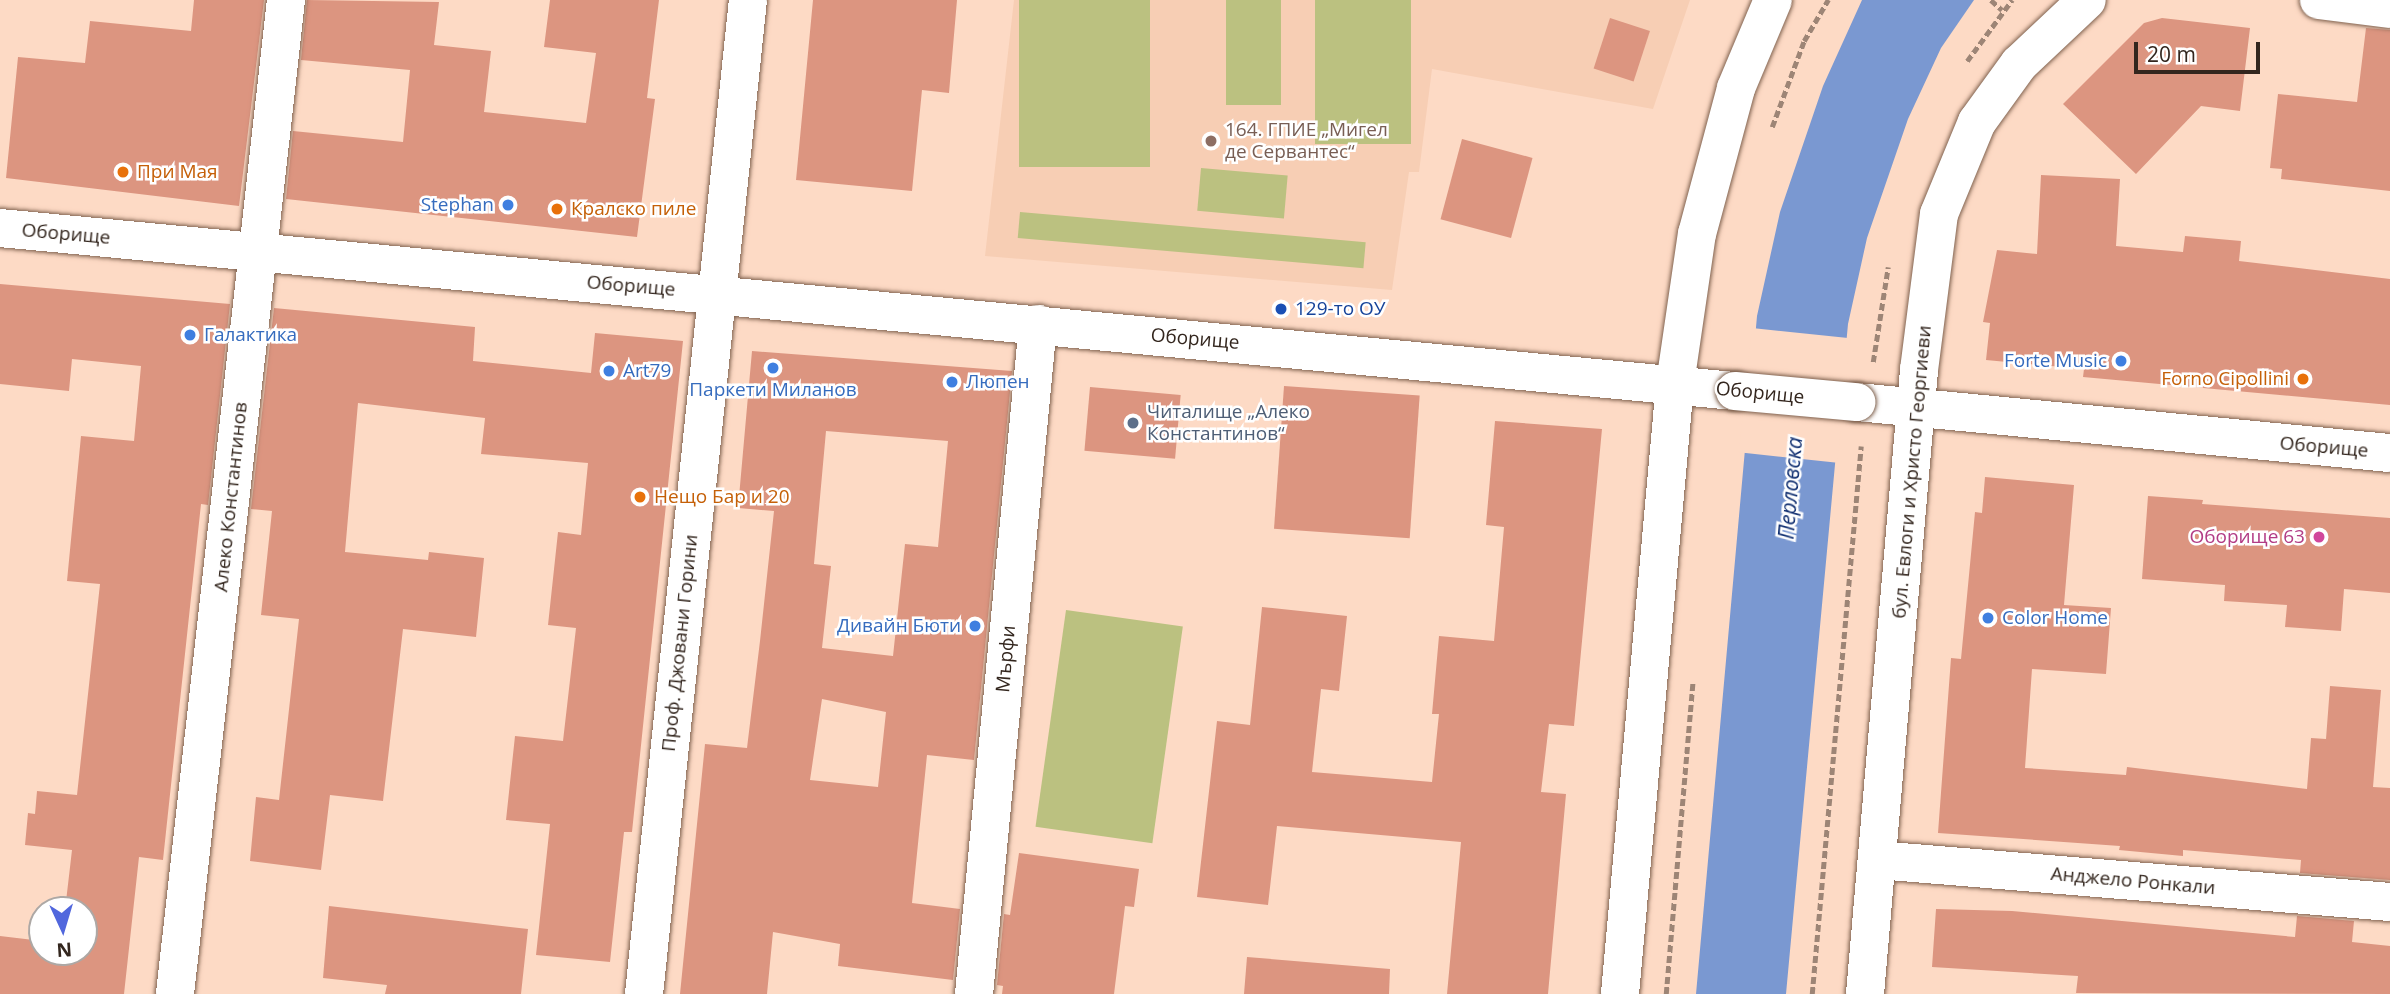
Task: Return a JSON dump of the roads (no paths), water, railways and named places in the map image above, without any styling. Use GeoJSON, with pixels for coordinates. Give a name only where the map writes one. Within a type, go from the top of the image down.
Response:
{"type":"FeatureCollection","features":[{"type":"Feature","properties":{"kind":"street","name":"Алеко Константинов"},"geometry":{"type":"LineString","coordinates":[[175,994],[286,0]]}},
{"type":"Feature","properties":{"kind":"street","name":"Проф. Джовани Горини"},"geometry":{"type":"LineString","coordinates":[[644,994],[748,0]]}},
{"type":"Feature","properties":{"kind":"street"},"geometry":{"type":"LineString","coordinates":[[1620,994],[1675,384],[1697,234],[1737,88],[1773,0]]}},
{"type":"Feature","properties":{"kind":"street","name":"бул. Евлоги и Христо Георгиеви"},"geometry":{"type":"LineString","coordinates":[[1864,994],[1916,408],[1940,214],[1977,122],[2019,64],[2087,0]]}},
{"type":"Feature","properties":{"kind":"street"},"geometry":{"type":"LineString","coordinates":[[2319,0],[2390,9]]}},
{"type":"Feature","properties":{"kind":"street","name":"Оборище"},"geometry":{"type":"LineString","coordinates":[[0,228],[2390,453]]}},
{"type":"Feature","properties":{"kind":"street","name":"Мърфи"},"geometry":{"type":"LineString","coordinates":[[974,994],[1038,324]]}},
{"type":"Feature","properties":{"kind":"street","name":"Анджело Ронкали"},"geometry":{"type":"LineString","coordinates":[[1877,860],[2390,902]]}},
{"type":"Feature","properties":{"kind":"water","name":"Перловска"},"geometry":{"type":"Polygon","coordinates":[[[1862,0],[1974,0],[1941,48],[1908,119],[1867,238],[1848,324],[1786,994],[1696,994],[1757,316],[1780,212],[1823,86],[1862,0]]]}},
{"type":"Feature","properties":{"kind":"place","name":"164. ГПИЕ „Мигел де Сервантес“"},"geometry":{"type":"Point","coordinates":[1211,141]}},
{"type":"Feature","properties":{"kind":"place","name":"При Мая"},"geometry":{"type":"Point","coordinates":[123,172]}},
{"type":"Feature","properties":{"kind":"place","name":"Stephan"},"geometry":{"type":"Point","coordinates":[508,205]}},
{"type":"Feature","properties":{"kind":"place","name":"Кралско пиле"},"geometry":{"type":"Point","coordinates":[557,209]}},
{"type":"Feature","properties":{"kind":"place","name":"129-то ОУ"},"geometry":{"type":"Point","coordinates":[1281,309]}},
{"type":"Feature","properties":{"kind":"place","name":"Галактика"},"geometry":{"type":"Point","coordinates":[190,335]}},
{"type":"Feature","properties":{"kind":"place","name":"Forte Music"},"geometry":{"type":"Point","coordinates":[2121,361]}},
{"type":"Feature","properties":{"kind":"place","name":"Паркети Миланов"},"geometry":{"type":"Point","coordinates":[773,368]}},
{"type":"Feature","properties":{"kind":"place","name":"Art79"},"geometry":{"type":"Point","coordinates":[609,371]}},
{"type":"Feature","properties":{"kind":"place","name":"Forno Cipollini"},"geometry":{"type":"Point","coordinates":[2303,379]}},
{"type":"Feature","properties":{"kind":"place","name":"Люпен"},"geometry":{"type":"Point","coordinates":[952,382]}},
{"type":"Feature","properties":{"kind":"place","name":"Читалище „Алеко Константинов“"},"geometry":{"type":"Point","coordinates":[1133,423]}},
{"type":"Feature","properties":{"kind":"place","name":"Нещо Бар и 20"},"geometry":{"type":"Point","coordinates":[640,497]}},
{"type":"Feature","properties":{"kind":"place","name":"Оборище 63"},"geometry":{"type":"Point","coordinates":[2319,537]}},
{"type":"Feature","properties":{"kind":"place","name":"Color Home"},"geometry":{"type":"Point","coordinates":[1988,618]}},
{"type":"Feature","properties":{"kind":"place","name":"Дивайн Бюти"},"geometry":{"type":"Point","coordinates":[975,626]}}]}
